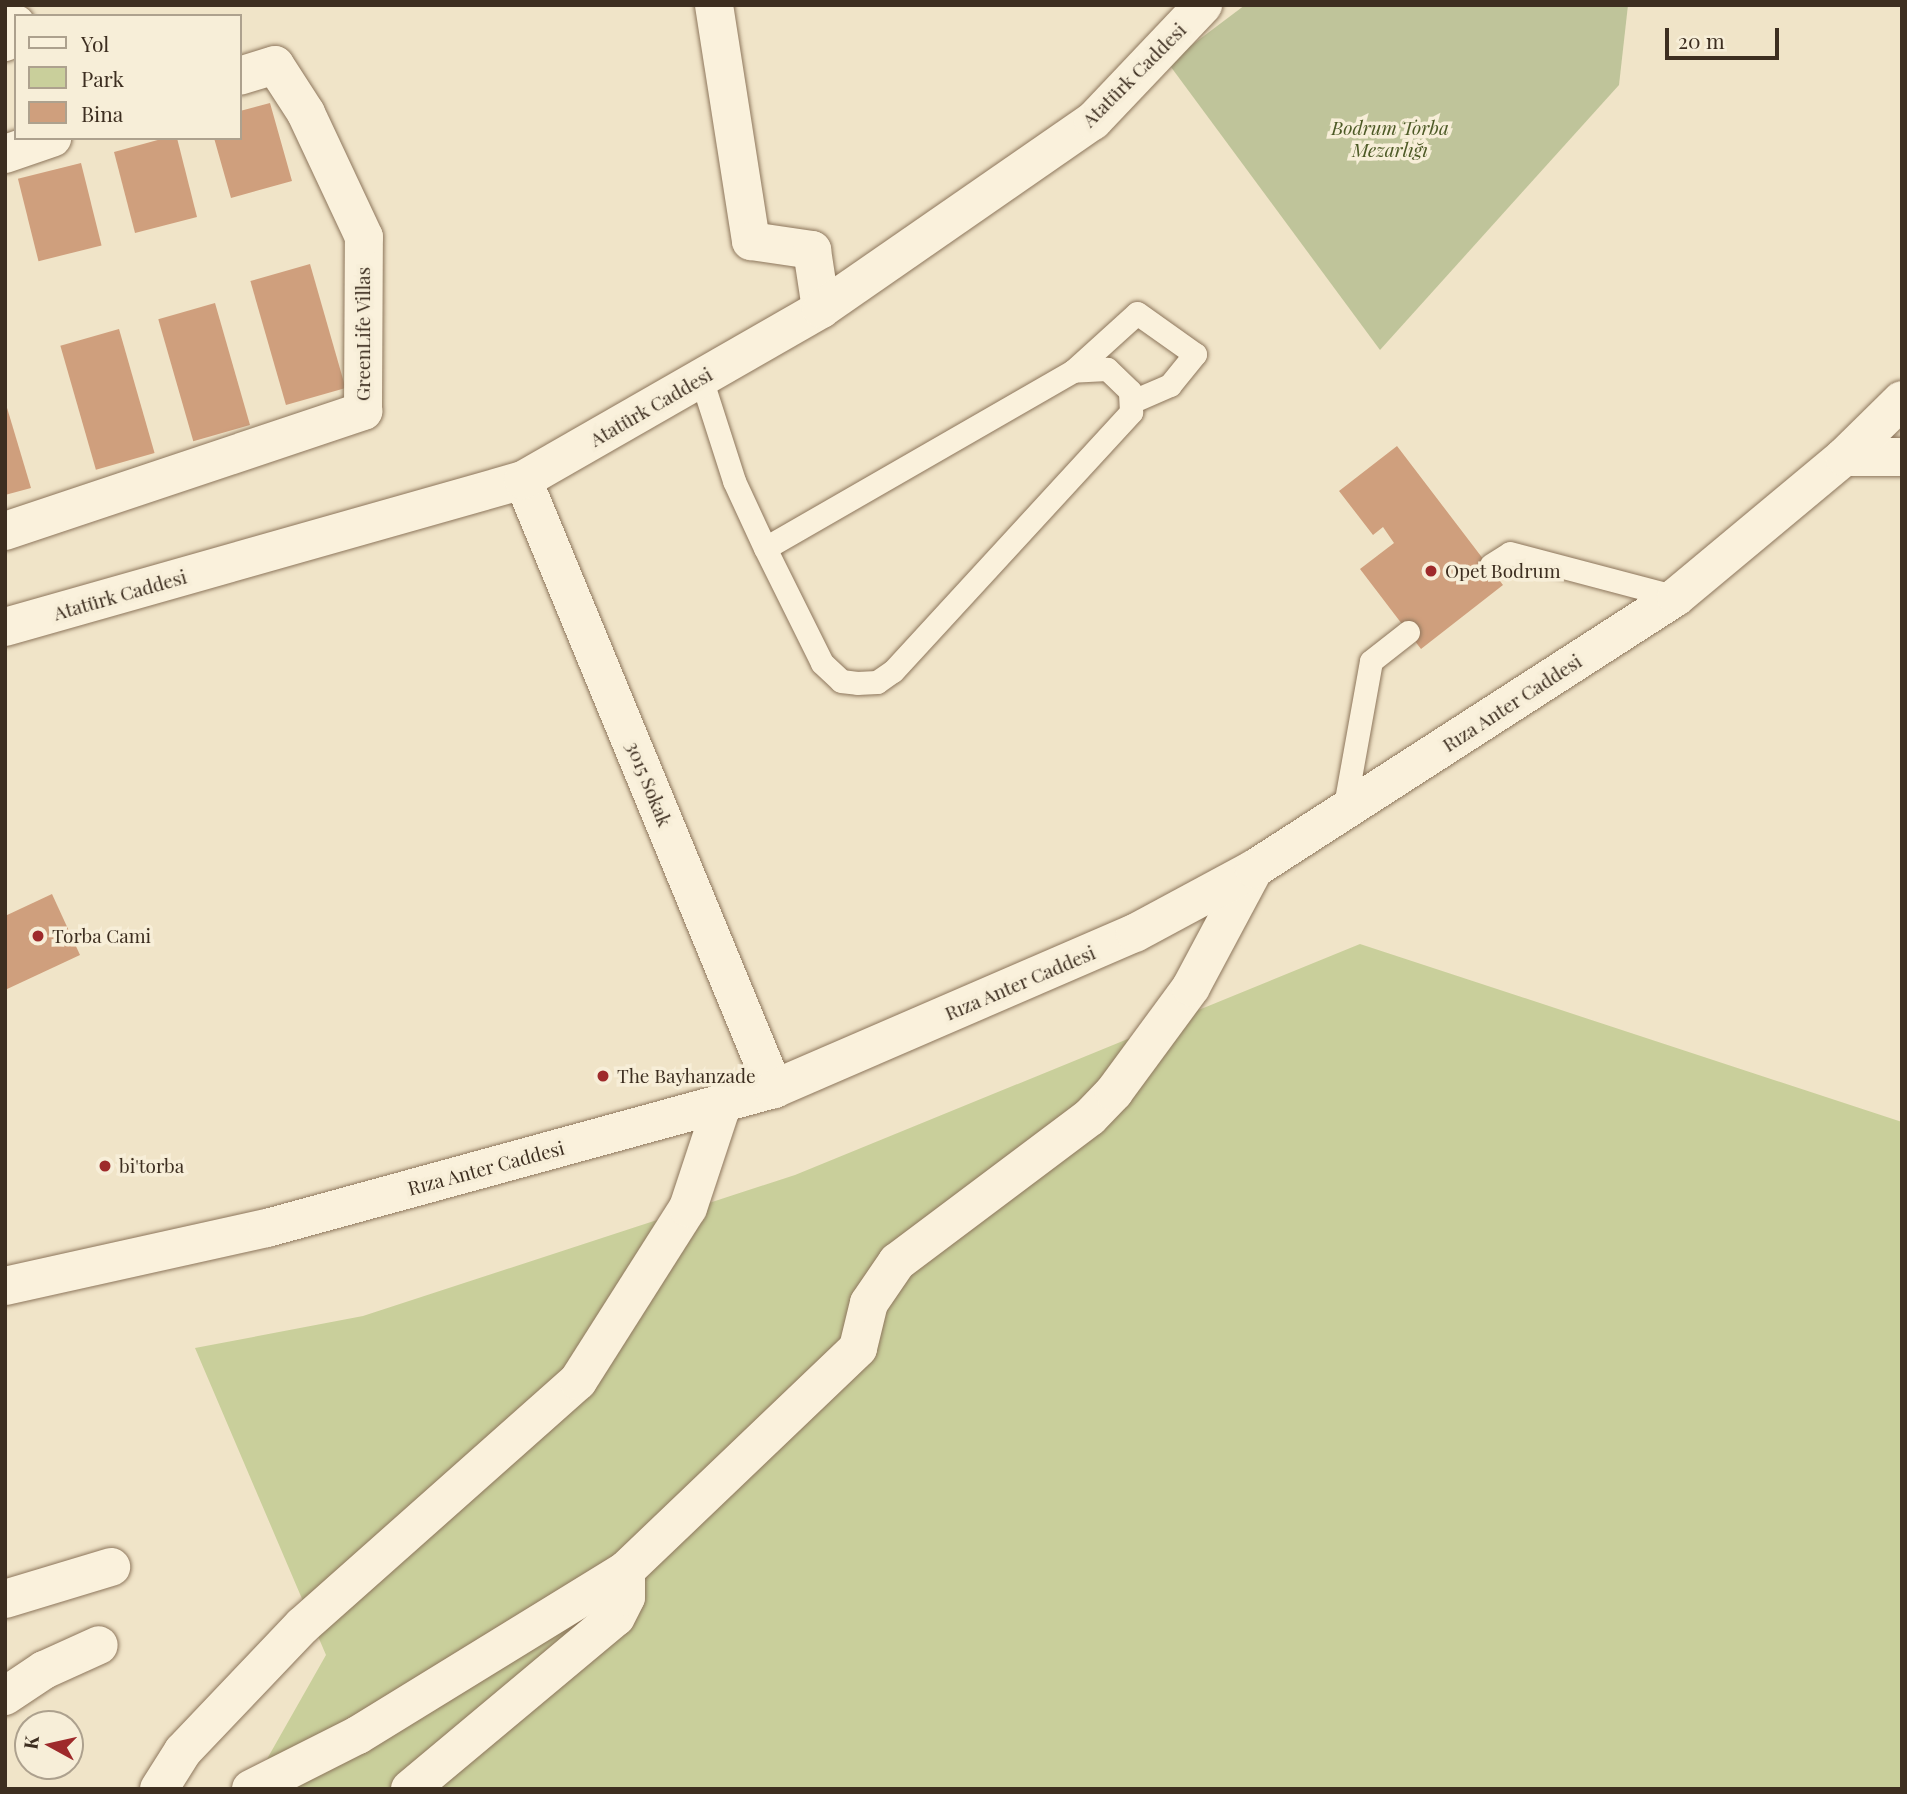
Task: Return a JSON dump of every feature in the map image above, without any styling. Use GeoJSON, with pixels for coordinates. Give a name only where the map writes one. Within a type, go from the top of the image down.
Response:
{"type":"FeatureCollection","features":[{"type":"Feature","properties":{"kind":"street"},"geometry":{"type":"LineString","coordinates":[[714,5],[751,241],[812,250],[821,309]]}},
{"type":"Feature","properties":{"kind":"street","name":"Atatürk Caddesi"},"geometry":{"type":"LineString","coordinates":[[5,627],[523,480],[821,309],[1093,121],[1203,5]]}},
{"type":"Feature","properties":{"kind":"street","name":"GreenLife Villas"},"geometry":{"type":"LineString","coordinates":[[5,531],[363,411],[364,237],[306,113],[275,65],[242,75]]}},
{"type":"Feature","properties":{"kind":"street"},"geometry":{"type":"LineString","coordinates":[[5,154],[46,140]]}},
{"type":"Feature","properties":{"kind":"street","name":"Rıza Anter Caddesi"},"geometry":{"type":"LineString","coordinates":[[5,1286],[267,1228],[774,1089],[1135,933],[1254,869],[1676,597],[1844,457],[1902,400]]}},
{"type":"Feature","properties":{"kind":"street"},"geometry":{"type":"LineString","coordinates":[[1844,457],[1902,457]]}},
{"type":"Feature","properties":{"kind":"street","name":"3015 Sokak"},"geometry":{"type":"LineString","coordinates":[[523,480],[774,1089]]}},
{"type":"Feature","properties":{"kind":"street"},"geometry":{"type":"LineString","coordinates":[[251,1789],[358,1735],[626,1570],[858,1348],[869,1303],[897,1262],[1090,1117],[1114,1092],[1191,987],[1254,869]]}},
{"type":"Feature","properties":{"kind":"street"},"geometry":{"type":"LineString","coordinates":[[159,1789],[191,1742],[302,1626],[578,1381],[688,1208],[722,1105]]}},
{"type":"Feature","properties":{"kind":"street"},"geometry":{"type":"LineString","coordinates":[[5,1599],[111,1567]]}},
{"type":"Feature","properties":{"kind":"street"},"geometry":{"type":"LineString","coordinates":[[410,1789],[616,1617],[626,1597],[626,1570]]}},
{"type":"Feature","properties":{"kind":"street"},"geometry":{"type":"LineString","coordinates":[[5,1696],[44,1670],[99,1645]]}},
{"type":"Feature","properties":{"kind":"lane"},"geometry":{"type":"LineString","coordinates":[[765,548],[1073,371],[1137,313],[1195,354],[1170,385],[1133,401]]}},
{"type":"Feature","properties":{"kind":"lane"},"geometry":{"type":"LineString","coordinates":[[701,378],[734,481],[826,668],[841,681],[877,682],[893,671],[1131,412],[1133,401],[1120,377],[1107,369],[1073,371]]}},
{"type":"Feature","properties":{"kind":"lane"},"geometry":{"type":"LineString","coordinates":[[1491,565],[1510,553],[1676,597]]}},
{"type":"Feature","properties":{"kind":"lane"},"geometry":{"type":"LineString","coordinates":[[1344,811],[1371,662],[1408,632]]}},
{"type":"Feature","properties":{"kind":"green space","name":"Bodrum Torba Mezarlığı"},"geometry":{"type":"Polygon","coordinates":[[[1245,5],[1628,5],[1619,85],[1380,350],[1168,63],[1245,5]]]}},
{"type":"Feature","properties":{"kind":"green space"},"geometry":{"type":"Polygon","coordinates":[[[1360,944],[1902,1122],[1902,1789],[250,1789],[326,1655],[195,1348],[363,1316],[795,1175],[1360,944]]]}},
{"type":"Feature","properties":{"kind":"building"},"geometry":{"type":"Polygon","coordinates":[[[270,103],[292,181],[231,198],[215,140],[242,140],[242,110],[270,103]]]}},
{"type":"Feature","properties":{"kind":"building"},"geometry":{"type":"Polygon","coordinates":[[[158,140],[178,140],[197,217],[135,233],[114,152],[158,140]]]}},
{"type":"Feature","properties":{"kind":"building"},"geometry":{"type":"Polygon","coordinates":[[[81,163],[102,245],[38,261],[18,179],[81,163]]]}},
{"type":"Feature","properties":{"kind":"building"},"geometry":{"type":"Polygon","coordinates":[[[310,264],[346,388],[286,405],[250,281],[310,264]]]}},
{"type":"Feature","properties":{"kind":"building"},"geometry":{"type":"Polygon","coordinates":[[[215,303],[250,425],[193,441],[158,319],[215,303]]]}},
{"type":"Feature","properties":{"kind":"building"},"geometry":{"type":"Polygon","coordinates":[[[119,329],[155,453],[96,470],[60,346],[119,329]]]}},
{"type":"Feature","properties":{"kind":"building"},"geometry":{"type":"Polygon","coordinates":[[[5,401],[31,488],[5,495],[5,401]]]}},
{"type":"Feature","properties":{"kind":"building"},"geometry":{"type":"Polygon","coordinates":[[[1397,446],[1503,585],[1421,649],[1360,569],[1394,543],[1383,527],[1373,535],[1339,491],[1397,446]]]}},
{"type":"Feature","properties":{"kind":"building","name":"Torba Cami"},"geometry":{"type":"Polygon","coordinates":[[[52,894],[80,955],[5,990],[5,916],[52,894]]]}},
{"type":"Feature","properties":{"kind":"place","name":"Opet Bodrum"},"geometry":{"type":"Point","coordinates":[1431,571]}},
{"type":"Feature","properties":{"kind":"place","name":"Torba Cami"},"geometry":{"type":"Point","coordinates":[38,936]}},
{"type":"Feature","properties":{"kind":"place","name":"The Bayhanzade"},"geometry":{"type":"Point","coordinates":[603,1076]}},
{"type":"Feature","properties":{"kind":"place","name":"bi'torba"},"geometry":{"type":"Point","coordinates":[105,1166]}}]}
